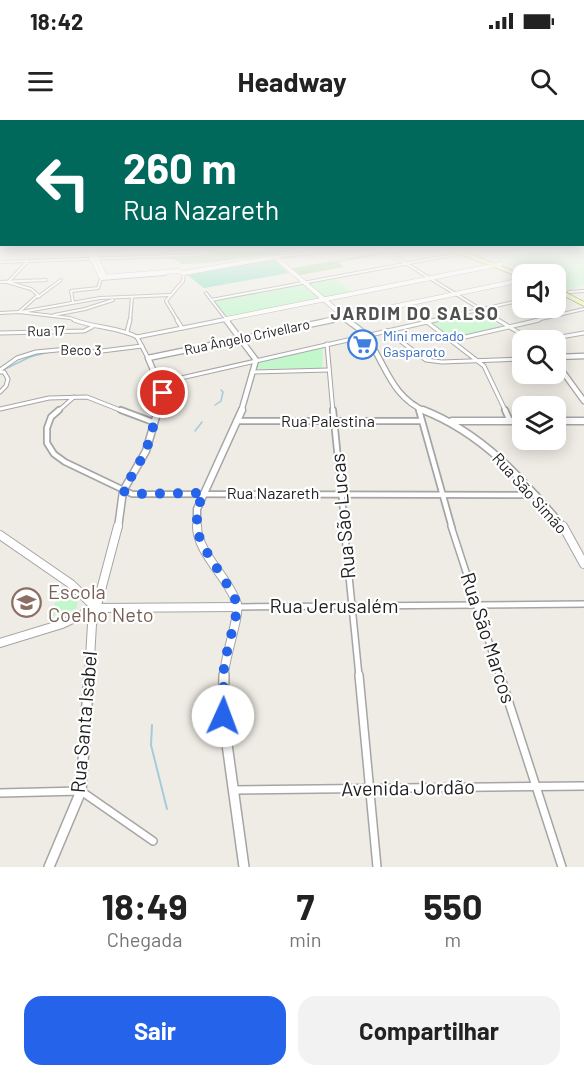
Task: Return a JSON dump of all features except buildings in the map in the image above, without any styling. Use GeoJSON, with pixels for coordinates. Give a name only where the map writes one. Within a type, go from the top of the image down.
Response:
{"type":"FeatureCollection","features":[{"type":"Feature","properties":{"kind":"main road"},"geometry":{"type":"LineString","coordinates":[[566,292],[584,304]]}},
{"type":"Feature","properties":{"kind":"main road"},"geometry":{"type":"LineString","coordinates":[[566,295],[584,304]]}},
{"type":"Feature","properties":{"kind":"street"},"geometry":{"type":"LineString","coordinates":[[17,285],[31,289],[38,297]]}},
{"type":"Feature","properties":{"kind":"street"},"geometry":{"type":"LineString","coordinates":[[20,312],[46,290],[58,285]]}},
{"type":"Feature","properties":{"kind":"street"},"geometry":{"type":"LineString","coordinates":[[73,302],[71,291],[98,288],[99,285]]}},
{"type":"Feature","properties":{"kind":"street"},"geometry":{"type":"LineString","coordinates":[[179,285],[166,301],[182,328]]}},
{"type":"Feature","properties":{"kind":"street"},"geometry":{"type":"LineString","coordinates":[[211,300],[294,285]]}},
{"type":"Feature","properties":{"kind":"street"},"geometry":{"type":"LineString","coordinates":[[306,285],[365,335]]}},
{"type":"Feature","properties":{"kind":"street"},"geometry":{"type":"LineString","coordinates":[[20,312],[70,318],[92,327],[127,332],[137,337],[396,285]]}},
{"type":"Feature","properties":{"kind":"street"},"geometry":{"type":"LineString","coordinates":[[440,285],[513,330]]}},
{"type":"Feature","properties":{"kind":"street","name":"Rua Ângelo Crivellaro"},"geometry":{"type":"LineString","coordinates":[[148,358],[491,285]]}},
{"type":"Feature","properties":{"kind":"street"},"geometry":{"type":"LineString","coordinates":[[569,292],[584,291]]}},
{"type":"Feature","properties":{"kind":"street"},"geometry":{"type":"LineString","coordinates":[[206,293],[256,360],[237,421],[197,509],[197,531],[203,546],[233,594],[238,607],[224,664],[223,705],[232,790],[244,867]]}},
{"type":"Feature","properties":{"kind":"street"},"geometry":{"type":"LineString","coordinates":[[0,313],[20,312],[73,302],[170,295]]}},
{"type":"Feature","properties":{"kind":"street"},"geometry":{"type":"LineString","coordinates":[[127,332],[132,297]]}},
{"type":"Feature","properties":{"kind":"street"},"geometry":{"type":"LineString","coordinates":[[53,315],[86,309],[118,298]]}},
{"type":"Feature","properties":{"kind":"street"},"geometry":{"type":"LineString","coordinates":[[159,383],[512,302]]}},
{"type":"Feature","properties":{"kind":"street"},"geometry":{"type":"LineString","coordinates":[[452,340],[508,327],[584,304]]}},
{"type":"Feature","properties":{"kind":"street"},"geometry":{"type":"LineString","coordinates":[[427,322],[479,360],[510,421],[451,421]]}},
{"type":"Feature","properties":{"kind":"street","name":"Rua 17"},"geometry":{"type":"LineString","coordinates":[[0,333],[84,330],[92,327]]}},
{"type":"Feature","properties":{"kind":"street"},"geometry":{"type":"LineString","coordinates":[[387,330],[426,360],[512,359]]}},
{"type":"Feature","properties":{"kind":"street"},"geometry":{"type":"LineString","coordinates":[[566,336],[584,333]]}},
{"type":"Feature","properties":{"kind":"street","name":"Rua São Simão"},"geometry":{"type":"LineString","coordinates":[[365,335],[391,383],[418,408],[451,421],[493,451],[566,530],[584,564]]}},
{"type":"Feature","properties":{"kind":"street","name":"Rua Santa Isabel"},"geometry":{"type":"LineString","coordinates":[[49,867],[81,791],[92,624],[121,516],[123,491],[146,451],[163,393],[137,337]]}},
{"type":"Feature","properties":{"kind":"street","name":"Rua São Lucas"},"geometry":{"type":"LineString","coordinates":[[327,344],[377,867]]}},
{"type":"Feature","properties":{"kind":"street","name":"Beco 3"},"geometry":{"type":"LineString","coordinates":[[0,371],[21,356],[60,349],[88,349],[94,352],[142,346]]}},
{"type":"Feature","properties":{"kind":"street"},"geometry":{"type":"LineString","coordinates":[[566,358],[584,356]]}},
{"type":"Feature","properties":{"kind":"street"},"geometry":{"type":"LineString","coordinates":[[253,372],[329,370]]}},
{"type":"Feature","properties":{"kind":"street"},"geometry":{"type":"LineString","coordinates":[[0,371],[4,372],[8,379],[6,386],[0,392]]}},
{"type":"Feature","properties":{"kind":"street"},"geometry":{"type":"LineString","coordinates":[[566,375],[584,401]]}},
{"type":"Feature","properties":{"kind":"street"},"geometry":{"type":"LineString","coordinates":[[0,409],[27,401],[74,397],[96,399],[153,422]]}},
{"type":"Feature","properties":{"kind":"street","name":"Rua Nazareth"},"geometry":{"type":"LineString","coordinates":[[74,397],[51,417],[47,428],[47,443],[54,454],[65,462],[132,494],[536,495]]}},
{"type":"Feature","properties":{"kind":"street","name":"Rua São Marcos"},"geometry":{"type":"LineString","coordinates":[[418,408],[441,494],[562,867]]}},
{"type":"Feature","properties":{"kind":"street","name":"Rua Palestina"},"geometry":{"type":"LineString","coordinates":[[237,421],[420,421]]}},
{"type":"Feature","properties":{"kind":"street"},"geometry":{"type":"LineString","coordinates":[[566,421],[584,422]]}},
{"type":"Feature","properties":{"kind":"street"},"geometry":{"type":"LineString","coordinates":[[0,535],[71,584],[96,608],[62,624],[0,644]]}},
{"type":"Feature","properties":{"kind":"street","name":"Rua Jerusalém"},"geometry":{"type":"LineString","coordinates":[[96,608],[584,604]]}},
{"type":"Feature","properties":{"kind":"street","name":"Avenida Jordão"},"geometry":{"type":"LineString","coordinates":[[232,790],[584,786]]}},
{"type":"Feature","properties":{"kind":"street"},"geometry":{"type":"LineString","coordinates":[[0,793],[81,791],[153,841]]}},
{"type":"Feature","properties":{"kind":"green space"},"geometry":{"type":"Polygon","coordinates":[[[200,285],[222,285],[204,288],[200,285]]]}},
{"type":"Feature","properties":{"kind":"green space"},"geometry":{"type":"Polygon","coordinates":[[[298,285],[343,285],[353,293],[228,317],[214,301],[298,285]]]}},
{"type":"Feature","properties":{"kind":"green space"},"geometry":{"type":"Polygon","coordinates":[[[566,285],[581,285],[571,290],[566,288],[566,285]]]}},
{"type":"Feature","properties":{"kind":"green space"},"geometry":{"type":"Polygon","coordinates":[[[478,313],[502,327],[452,338],[430,323],[478,313]]]}},
{"type":"Feature","properties":{"kind":"green space"},"geometry":{"type":"Polygon","coordinates":[[[323,346],[322,368],[256,369],[258,361],[323,346]]]}},
{"type":"Feature","properties":{"kind":"green space"},"geometry":{"type":"Polygon","coordinates":[[[60,589],[78,602],[76,609],[50,617],[60,589]]]}},
{"type":"Feature","properties":{"kind":"waterway"},"geometry":{"type":"LineString","coordinates":[[5,369],[30,357],[49,352]]}},
{"type":"Feature","properties":{"kind":"waterway"},"geometry":{"type":"LineString","coordinates":[[215,405],[221,401],[223,392],[221,390]]}},
{"type":"Feature","properties":{"kind":"waterway"},"geometry":{"type":"LineString","coordinates":[[195,431],[202,422]]}},
{"type":"Feature","properties":{"kind":"waterway"},"geometry":{"type":"LineString","coordinates":[[152,725],[151,745],[167,809]]}},
{"type":"Feature","properties":{"kind":"place","name":"Mini mercado Gasparoto"},"geometry":{"type":"Point","coordinates":[362,344]}},
{"type":"Feature","properties":{"kind":"place","name":"Escola Coelho Neto"},"geometry":{"type":"Point","coordinates":[27,603]}},
{"type":"Feature","properties":{"kind":"district","name":"JARDIM DO SALSO"},"geometry":{"type":"Point","coordinates":[415,314]}},
{"type":"Feature","properties":{"kind":"route"},"geometry":{"type":"LineString","coordinates":[[163,393],[146,451],[123,491],[132,494],[204,493],[197,509],[197,531],[203,546],[233,594],[238,607],[224,664],[223,716]]}}]}
